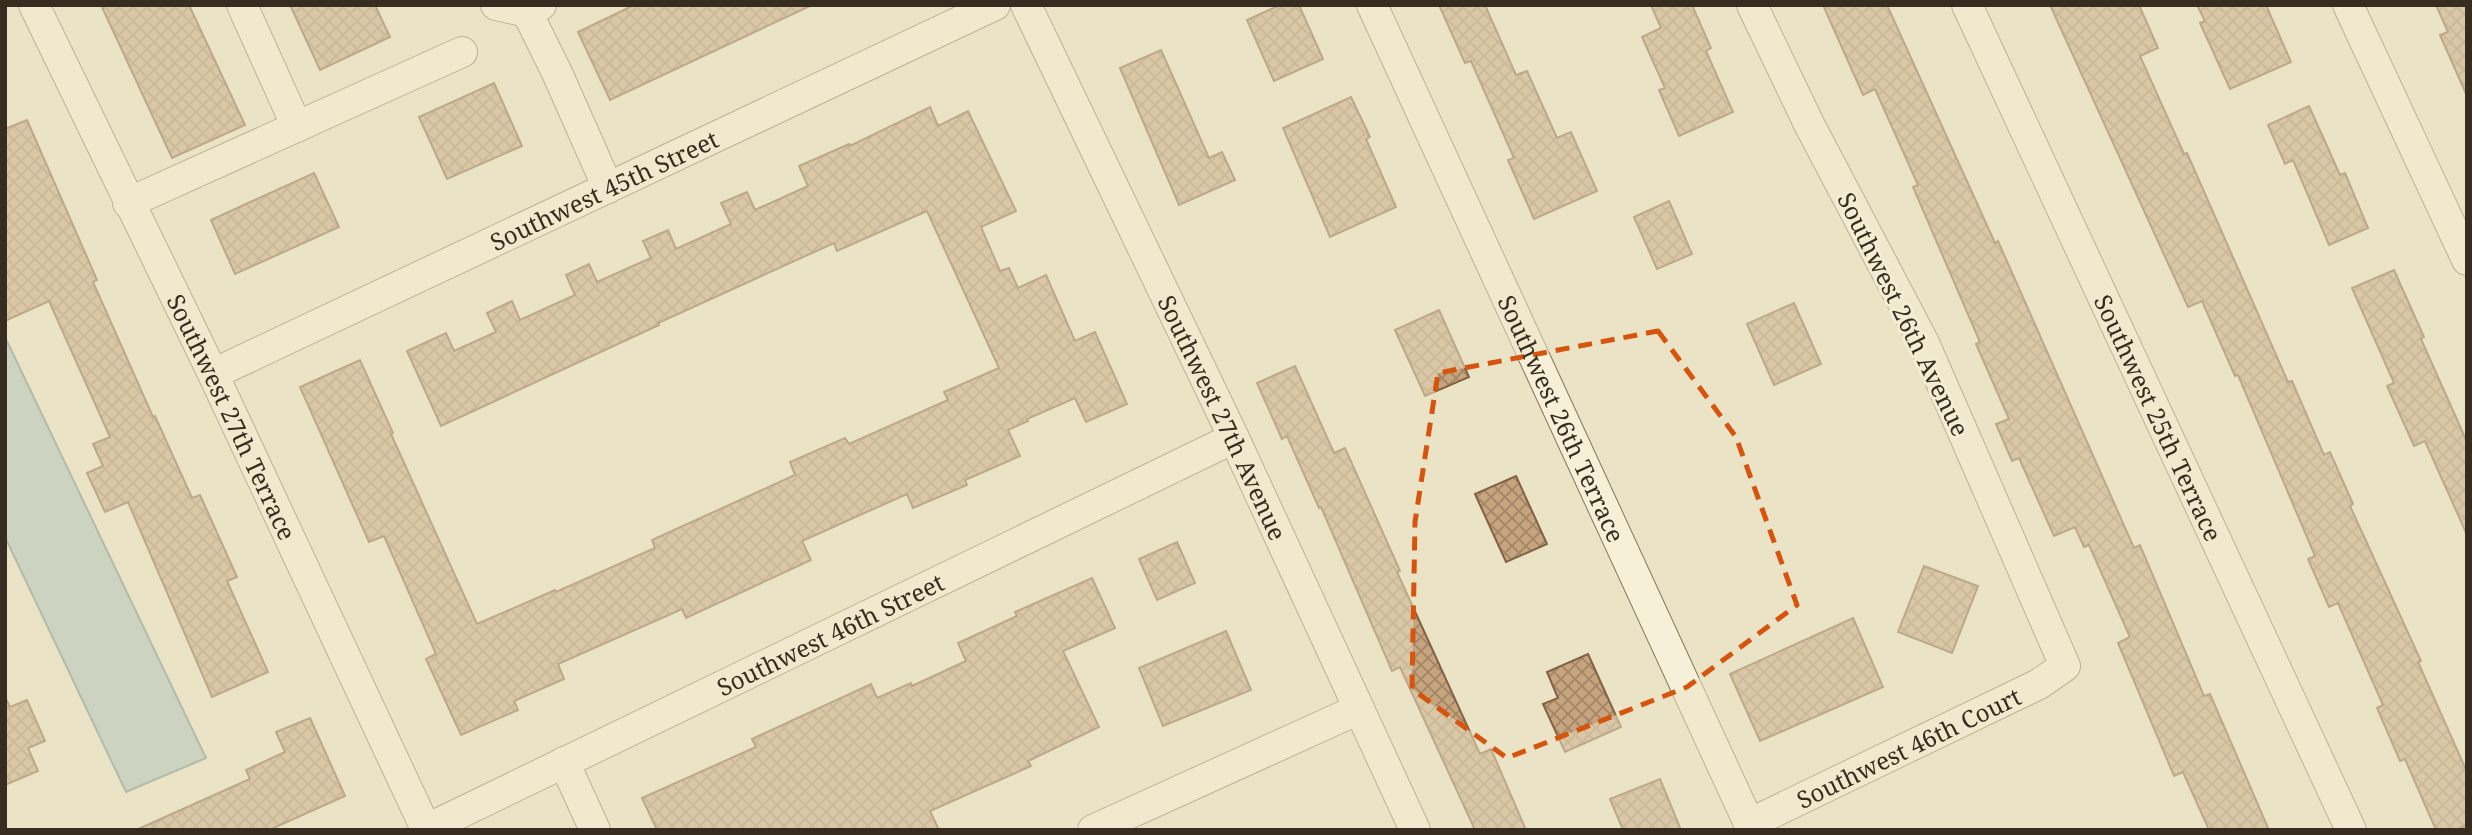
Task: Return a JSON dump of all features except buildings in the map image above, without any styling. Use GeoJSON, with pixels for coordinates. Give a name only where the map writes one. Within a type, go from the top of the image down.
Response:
{"type":"FeatureCollection","features":[{"type":"Feature","properties":{"kind":"street","name":"Southwest 27th Terrace"},"geometry":{"type":"LineString","coordinates":[[34,5],[213,374],[426,829]]}},
{"type":"Feature","properties":{"kind":"street"},"geometry":{"type":"LineString","coordinates":[[242,5],[297,127]]}},
{"type":"Feature","properties":{"kind":"street"},"geometry":{"type":"LineString","coordinates":[[496,5],[534,9],[558,75],[608,188]]}},
{"type":"Feature","properties":{"kind":"street","name":"Southwest 45th Street"},"geometry":{"type":"LineString","coordinates":[[213,374],[995,5]]}},
{"type":"Feature","properties":{"kind":"street","name":"Southwest 27th Avenue"},"geometry":{"type":"LineString","coordinates":[[1026,5],[1234,438],[1415,830]]}},
{"type":"Feature","properties":{"kind":"street","name":"Southwest 26th Terrace"},"geometry":{"type":"LineString","coordinates":[[1372,5],[1751,827]]}},
{"type":"Feature","properties":{"kind":"street","name":"Southwest 26th Avenue"},"geometry":{"type":"LineString","coordinates":[[1752,5],[1809,124],[1924,343],[2065,666]]}},
{"type":"Feature","properties":{"kind":"street","name":"Southwest 25th Terrace"},"geometry":{"type":"LineString","coordinates":[[1967,5],[2351,830]]}},
{"type":"Feature","properties":{"kind":"street"},"geometry":{"type":"LineString","coordinates":[[2348,5],[2467,260]]}},
{"type":"Feature","properties":{"kind":"street"},"geometry":{"type":"LineString","coordinates":[[128,203],[463,52]]}},
{"type":"Feature","properties":{"kind":"street","name":"Southwest 46th Street"},"geometry":{"type":"LineString","coordinates":[[426,829],[1234,438]]}},
{"type":"Feature","properties":{"kind":"street","name":"Southwest 46th Court"},"geometry":{"type":"LineString","coordinates":[[1751,827],[2039,684],[2065,666]]}},
{"type":"Feature","properties":{"kind":"street"},"geometry":{"type":"LineString","coordinates":[[1093,830],[1359,709]]}},
{"type":"Feature","properties":{"kind":"street"},"geometry":{"type":"LineString","coordinates":[[564,762],[595,830]]}},
{"type":"Feature","properties":{"kind":"highlighted area"},"geometry":{"type":"Polygon","coordinates":[[[1658,331],[1736,437],[1797,605],[1687,687],[1507,758],[1412,689],[1415,522],[1438,373],[1658,331]]]}},
{"type":"Feature","properties":{"kind":"water"},"geometry":{"type":"Polygon","coordinates":[[[5,337],[206,758],[126,792],[5,537],[5,337]]]}}]}
